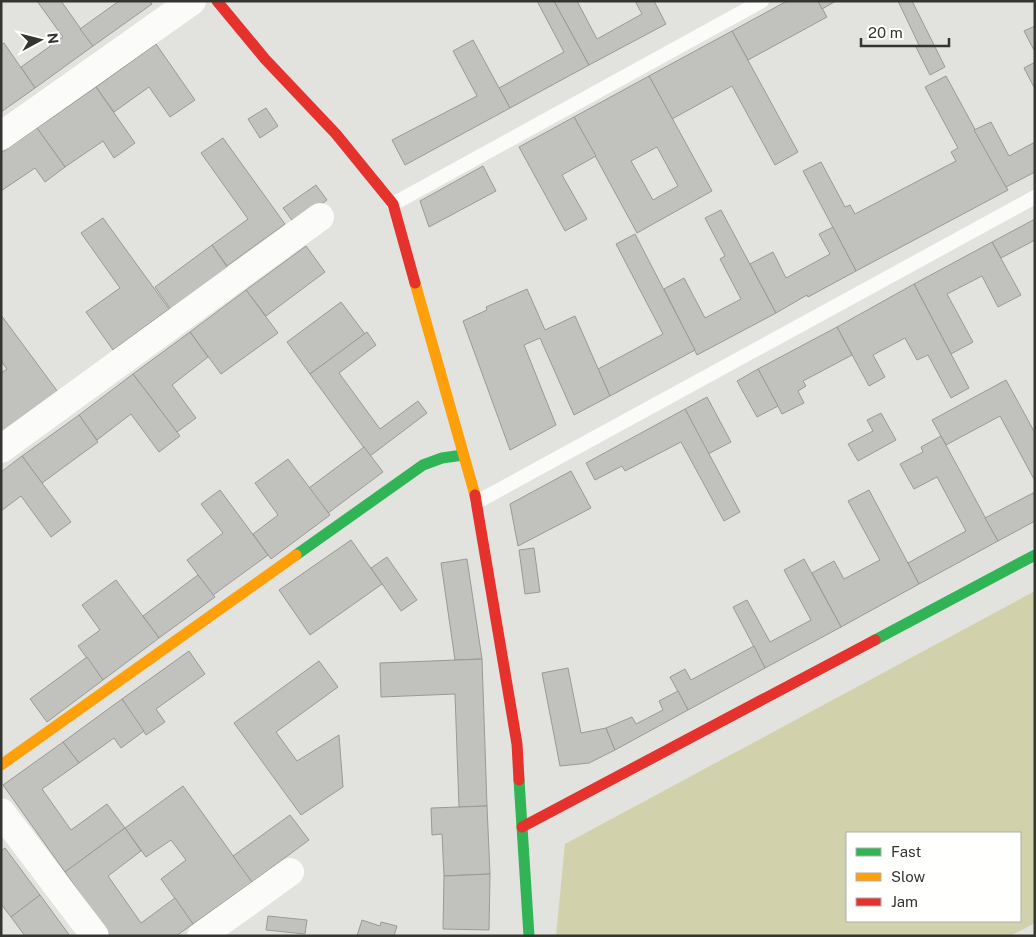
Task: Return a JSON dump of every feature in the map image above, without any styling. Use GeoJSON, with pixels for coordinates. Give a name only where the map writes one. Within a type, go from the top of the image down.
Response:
{"type":"FeatureCollection","features":[{"type":"Feature","properties":{"kind":"street"},"geometry":{"type":"LineString","coordinates":[[1,136],[192,1]]}},
{"type":"Feature","properties":{"kind":"street"},"geometry":{"type":"LineString","coordinates":[[218,1],[265,59],[336,134],[392,204],[477,502],[517,744],[529,936]]}},
{"type":"Feature","properties":{"kind":"street"},"geometry":{"type":"LineString","coordinates":[[1,449],[320,217]]}},
{"type":"Feature","properties":{"kind":"street"},"geometry":{"type":"LineString","coordinates":[[1,765],[423,465],[437,458],[463,455]]}},
{"type":"Feature","properties":{"kind":"street"},"geometry":{"type":"LineString","coordinates":[[522,827],[1035,556]]}},
{"type":"Feature","properties":{"kind":"street"},"geometry":{"type":"LineString","coordinates":[[1,812],[95,936]]}},
{"type":"Feature","properties":{"kind":"street"},"geometry":{"type":"LineString","coordinates":[[201,936],[290,872]]}},
{"type":"Feature","properties":{"kind":"lane"},"geometry":{"type":"LineString","coordinates":[[392,204],[762,1]]}},
{"type":"Feature","properties":{"kind":"lane"},"geometry":{"type":"LineString","coordinates":[[477,502],[1035,197]]}},
{"type":"Feature","properties":{"kind":"green space"},"geometry":{"type":"Polygon","coordinates":[[[1035,591],[1035,923],[1010,936],[556,936],[565,844],[1035,591]]]}},
{"type":"Feature","properties":{"kind":"building"},"geometry":{"type":"Polygon","coordinates":[[[37,1],[61,1],[93,46],[35,88],[21,67],[63,37],[37,1]]]}},
{"type":"Feature","properties":{"kind":"building"},"geometry":{"type":"Polygon","coordinates":[[[119,1],[150,1],[152,4],[93,46],[80,29],[119,1]]]}},
{"type":"Feature","properties":{"kind":"building"},"geometry":{"type":"Polygon","coordinates":[[[537,1],[554,1],[589,65],[510,108],[499,88],[564,52],[537,1]]]}},
{"type":"Feature","properties":{"kind":"building"},"geometry":{"type":"Polygon","coordinates":[[[554,1],[577,1],[597,39],[642,14],[635,1],[654,1],[666,24],[589,65],[554,1]]]}},
{"type":"Feature","properties":{"kind":"building"},"geometry":{"type":"Polygon","coordinates":[[[787,1],[818,1],[827,17],[748,60],[732,31],[787,1]]]}},
{"type":"Feature","properties":{"kind":"building"},"geometry":{"type":"Polygon","coordinates":[[[818,1],[836,1],[822,9],[818,1]]]}},
{"type":"Feature","properties":{"kind":"building"},"geometry":{"type":"Polygon","coordinates":[[[898,1],[912,1],[945,67],[930,75],[916,47],[919,45],[898,1]]]}},
{"type":"Feature","properties":{"kind":"building"},"geometry":{"type":"Polygon","coordinates":[[[1035,26],[1035,52],[1024,31],[1035,26]]]}},
{"type":"Feature","properties":{"kind":"building"},"geometry":{"type":"Polygon","coordinates":[[[732,31],[798,152],[775,165],[732,86],[672,119],[649,76],[732,31]]]}},
{"type":"Feature","properties":{"kind":"building"},"geometry":{"type":"Polygon","coordinates":[[[473,40],[510,108],[405,165],[392,140],[477,96],[453,51],[473,40]]]}},
{"type":"Feature","properties":{"kind":"building"},"geometry":{"type":"Polygon","coordinates":[[[4,43],[35,88],[1,112],[1,45],[4,43]]]}},
{"type":"Feature","properties":{"kind":"building"},"geometry":{"type":"Polygon","coordinates":[[[156,44],[195,100],[170,117],[149,87],[114,112],[96,87],[156,44]]]}},
{"type":"Feature","properties":{"kind":"building"},"geometry":{"type":"Polygon","coordinates":[[[1035,62],[1035,89],[1024,68],[1035,62]]]}},
{"type":"Feature","properties":{"kind":"building"},"geometry":{"type":"Polygon","coordinates":[[[649,76],[712,191],[637,233],[574,117],[649,76]],[[657,147],[631,161],[653,200],[678,186],[657,147]]]}},
{"type":"Feature","properties":{"kind":"building"},"geometry":{"type":"Polygon","coordinates":[[[946,76],[1008,190],[856,271],[803,171],[821,162],[845,207],[850,205],[855,214],[956,161],[951,152],[958,148],[925,87],[946,76]]]}},
{"type":"Feature","properties":{"kind":"building"},"geometry":{"type":"Polygon","coordinates":[[[96,87],[135,143],[114,158],[103,141],[65,167],[37,128],[96,87]]]}},
{"type":"Feature","properties":{"kind":"building"},"geometry":{"type":"Polygon","coordinates":[[[266,108],[278,126],[260,138],[248,119],[266,108]]]}},
{"type":"Feature","properties":{"kind":"building"},"geometry":{"type":"Polygon","coordinates":[[[574,117],[596,156],[562,175],[587,219],[565,231],[519,147],[574,117]]]}},
{"type":"Feature","properties":{"kind":"building"},"geometry":{"type":"Polygon","coordinates":[[[991,122],[1009,156],[1035,142],[1035,172],[1006,187],[974,130],[991,122]]]}},
{"type":"Feature","properties":{"kind":"building"},"geometry":{"type":"Polygon","coordinates":[[[37,128],[65,167],[45,182],[35,168],[1,191],[1,153],[37,128]]]}},
{"type":"Feature","properties":{"kind":"building"},"geometry":{"type":"Polygon","coordinates":[[[223,138],[285,224],[227,266],[212,245],[248,219],[201,153],[223,138]]]}},
{"type":"Feature","properties":{"kind":"building"},"geometry":{"type":"Polygon","coordinates":[[[483,166],[496,191],[429,227],[420,201],[483,166]]]}},
{"type":"Feature","properties":{"kind":"building"},"geometry":{"type":"Polygon","coordinates":[[[316,185],[327,200],[294,223],[283,208],[316,185]]]}},
{"type":"Feature","properties":{"kind":"building"},"geometry":{"type":"Polygon","coordinates":[[[721,210],[776,313],[697,355],[664,289],[684,278],[705,318],[741,299],[720,259],[725,256],[705,218],[721,210]]]}},
{"type":"Feature","properties":{"kind":"building"},"geometry":{"type":"Polygon","coordinates":[[[103,218],[169,309],[113,350],[86,312],[120,288],[81,233],[103,218]]]}},
{"type":"Feature","properties":{"kind":"building"},"geometry":{"type":"Polygon","coordinates":[[[1035,219],[1035,240],[1001,258],[992,242],[1035,219]]]}},
{"type":"Feature","properties":{"kind":"building"},"geometry":{"type":"Polygon","coordinates":[[[833,227],[856,271],[808,297],[807,295],[776,313],[750,264],[773,252],[786,278],[830,254],[819,234],[833,227]]]}},
{"type":"Feature","properties":{"kind":"building"},"geometry":{"type":"Polygon","coordinates":[[[635,234],[695,350],[610,396],[598,369],[663,334],[616,244],[635,234]]]}},
{"type":"Feature","properties":{"kind":"building"},"geometry":{"type":"Polygon","coordinates":[[[992,242],[1021,295],[998,307],[982,276],[947,294],[973,342],[951,354],[914,284],[992,242]]]}},
{"type":"Feature","properties":{"kind":"building"},"geometry":{"type":"Polygon","coordinates":[[[212,245],[229,270],[172,311],[155,287],[212,245]]]}},
{"type":"Feature","properties":{"kind":"building"},"geometry":{"type":"Polygon","coordinates":[[[306,246],[325,272],[266,316],[246,290],[306,246]]]}},
{"type":"Feature","properties":{"kind":"building"},"geometry":{"type":"Polygon","coordinates":[[[914,284],[969,388],[951,398],[928,355],[917,360],[905,338],[873,355],[885,377],[869,386],[837,327],[914,284]]]}},
{"type":"Feature","properties":{"kind":"building"},"geometry":{"type":"Polygon","coordinates":[[[527,289],[545,330],[575,316],[610,396],[574,415],[540,338],[524,345],[556,425],[510,450],[463,321],[487,310],[486,307],[527,289]]]}},
{"type":"Feature","properties":{"kind":"building"},"geometry":{"type":"Polygon","coordinates":[[[246,290],[278,333],[221,374],[190,332],[246,290]]]}},
{"type":"Feature","properties":{"kind":"building"},"geometry":{"type":"Polygon","coordinates":[[[341,302],[365,334],[310,374],[287,342],[341,302]]]}},
{"type":"Feature","properties":{"kind":"building"},"geometry":{"type":"Polygon","coordinates":[[[1,315],[58,392],[1,434],[1,373],[7,369],[1,361],[1,315]]]}},
{"type":"Feature","properties":{"kind":"building"},"geometry":{"type":"Polygon","coordinates":[[[837,327],[852,355],[803,381],[806,386],[798,391],[804,403],[782,414],[758,369],[837,327]]]}},
{"type":"Feature","properties":{"kind":"building"},"geometry":{"type":"Polygon","coordinates":[[[190,332],[208,357],[172,385],[196,418],[177,432],[133,374],[190,332]]]}},
{"type":"Feature","properties":{"kind":"building"},"geometry":{"type":"Polygon","coordinates":[[[367,332],[376,345],[339,373],[380,429],[418,401],[427,413],[370,456],[310,374],[367,332]]]}},
{"type":"Feature","properties":{"kind":"building"},"geometry":{"type":"Polygon","coordinates":[[[758,369],[778,406],[757,417],[737,381],[758,369]]]}},
{"type":"Feature","properties":{"kind":"building"},"geometry":{"type":"Polygon","coordinates":[[[133,374],[180,436],[159,452],[131,414],[97,440],[79,415],[133,374]]]}},
{"type":"Feature","properties":{"kind":"building"},"geometry":{"type":"Polygon","coordinates":[[[1006,380],[1035,433],[1035,481],[1000,416],[946,445],[932,420],[1006,380]]]}},
{"type":"Feature","properties":{"kind":"building"},"geometry":{"type":"Polygon","coordinates":[[[707,397],[731,442],[708,454],[685,409],[707,397]]]}},
{"type":"Feature","properties":{"kind":"building"},"geometry":{"type":"Polygon","coordinates":[[[685,409],[740,512],[724,521],[681,442],[625,471],[622,466],[595,480],[586,463],[685,409]]]}},
{"type":"Feature","properties":{"kind":"building"},"geometry":{"type":"Polygon","coordinates":[[[881,413],[896,440],[858,461],[848,444],[873,431],[867,420],[881,413]]]}},
{"type":"Feature","properties":{"kind":"building"},"geometry":{"type":"Polygon","coordinates":[[[79,415],[98,442],[42,483],[22,456],[79,415]]]}},
{"type":"Feature","properties":{"kind":"building"},"geometry":{"type":"Polygon","coordinates":[[[941,436],[998,541],[919,584],[908,563],[966,531],[937,477],[914,489],[900,464],[923,452],[921,447],[941,436]]]}},
{"type":"Feature","properties":{"kind":"building"},"geometry":{"type":"Polygon","coordinates":[[[364,447],[383,472],[328,513],[309,488],[364,447]]]}},
{"type":"Feature","properties":{"kind":"building"},"geometry":{"type":"Polygon","coordinates":[[[22,456],[71,522],[51,537],[21,496],[1,511],[1,472],[22,456]]]}},
{"type":"Feature","properties":{"kind":"building"},"geometry":{"type":"Polygon","coordinates":[[[288,459],[330,515],[271,559],[253,534],[278,515],[255,483],[288,459]]]}},
{"type":"Feature","properties":{"kind":"building"},"geometry":{"type":"Polygon","coordinates":[[[571,471],[591,508],[518,546],[510,504],[571,471]]]}},
{"type":"Feature","properties":{"kind":"building"},"geometry":{"type":"Polygon","coordinates":[[[220,490],[268,555],[213,595],[187,560],[223,533],[201,504],[220,490]]]}},
{"type":"Feature","properties":{"kind":"building"},"geometry":{"type":"Polygon","coordinates":[[[869,490],[919,584],[841,627],[812,573],[834,561],[844,579],[880,560],[848,501],[869,490]]]}},
{"type":"Feature","properties":{"kind":"building"},"geometry":{"type":"Polygon","coordinates":[[[1035,492],[1035,521],[998,541],[985,518],[1035,492]]]}},
{"type":"Feature","properties":{"kind":"building"},"geometry":{"type":"Polygon","coordinates":[[[351,540],[382,584],[310,635],[279,590],[351,540]]]}},
{"type":"Feature","properties":{"kind":"building"},"geometry":{"type":"Polygon","coordinates":[[[534,548],[540,592],[525,594],[519,550],[534,548]]]}},
{"type":"Feature","properties":{"kind":"building"},"geometry":{"type":"Polygon","coordinates":[[[387,557],[417,600],[401,611],[371,568],[387,557]]]}},
{"type":"Feature","properties":{"kind":"building"},"geometry":{"type":"Polygon","coordinates":[[[467,559],[482,659],[455,660],[441,563],[467,559]]]}},
{"type":"Feature","properties":{"kind":"building"},"geometry":{"type":"Polygon","coordinates":[[[804,559],[841,627],[765,668],[733,607],[747,600],[770,642],[811,620],[784,570],[804,559]]]}},
{"type":"Feature","properties":{"kind":"building"},"geometry":{"type":"Polygon","coordinates":[[[198,575],[215,597],[159,638],[143,616],[198,575]]]}},
{"type":"Feature","properties":{"kind":"building"},"geometry":{"type":"Polygon","coordinates":[[[116,580],[159,638],[103,680],[78,646],[100,630],[82,605],[116,580]]]}},
{"type":"Feature","properties":{"kind":"building"},"geometry":{"type":"Polygon","coordinates":[[[754,646],[765,668],[688,710],[670,677],[685,669],[691,680],[754,646]]]}},
{"type":"Feature","properties":{"kind":"building"},"geometry":{"type":"Polygon","coordinates":[[[189,651],[205,674],[156,709],[165,722],[146,735],[122,699],[189,651]]]}},
{"type":"Feature","properties":{"kind":"building"},"geometry":{"type":"Polygon","coordinates":[[[87,657],[103,680],[47,722],[30,699],[87,657]]]}},
{"type":"Feature","properties":{"kind":"building"},"geometry":{"type":"Polygon","coordinates":[[[482,659],[487,806],[459,807],[455,694],[381,697],[380,663],[482,659]]]}},
{"type":"Feature","properties":{"kind":"building"},"geometry":{"type":"Polygon","coordinates":[[[319,661],[338,687],[276,732],[297,761],[339,735],[343,787],[301,815],[234,723],[319,661]]]}},
{"type":"Feature","properties":{"kind":"building"},"geometry":{"type":"Polygon","coordinates":[[[568,668],[581,733],[606,728],[615,750],[589,763],[560,766],[542,673],[568,668]]]}},
{"type":"Feature","properties":{"kind":"building"},"geometry":{"type":"Polygon","coordinates":[[[678,691],[688,710],[615,750],[606,728],[632,717],[636,724],[663,710],[659,701],[678,691]]]}},
{"type":"Feature","properties":{"kind":"building"},"geometry":{"type":"Polygon","coordinates":[[[122,699],[144,731],[121,748],[114,738],[79,763],[63,742],[122,699]]]}},
{"type":"Feature","properties":{"kind":"building"},"geometry":{"type":"Polygon","coordinates":[[[63,742],[79,763],[42,789],[71,830],[107,804],[125,828],[65,872],[3,785],[63,742]]]}},
{"type":"Feature","properties":{"kind":"building"},"geometry":{"type":"Polygon","coordinates":[[[183,786],[252,882],[193,924],[161,879],[186,860],[171,840],[146,857],[125,828],[183,786]]]}},
{"type":"Feature","properties":{"kind":"building"},"geometry":{"type":"Polygon","coordinates":[[[487,806],[490,874],[444,876],[442,834],[432,835],[431,808],[487,806]]]}},
{"type":"Feature","properties":{"kind":"building"},"geometry":{"type":"Polygon","coordinates":[[[290,815],[309,840],[252,882],[233,856],[290,815]]]}},
{"type":"Feature","properties":{"kind":"building"},"geometry":{"type":"Polygon","coordinates":[[[125,828],[141,851],[108,876],[141,923],[175,898],[193,924],[176,936],[110,936],[65,872],[125,828]]]}},
{"type":"Feature","properties":{"kind":"building"},"geometry":{"type":"Polygon","coordinates":[[[5,848],[40,895],[11,917],[1,904],[1,851],[5,848]]]}},
{"type":"Feature","properties":{"kind":"building"},"geometry":{"type":"Polygon","coordinates":[[[490,874],[489,930],[443,929],[444,876],[490,874]]]}},
{"type":"Feature","properties":{"kind":"building"},"geometry":{"type":"Polygon","coordinates":[[[40,895],[70,936],[25,936],[11,917],[40,895]]]}},
{"type":"Feature","properties":{"kind":"building"},"geometry":{"type":"Polygon","coordinates":[[[268,916],[307,920],[305,934],[266,930],[268,916]]]}},
{"type":"Feature","properties":{"kind":"building"},"geometry":{"type":"Polygon","coordinates":[[[362,920],[380,926],[381,922],[397,926],[394,936],[357,936],[362,920]]]}},
{"type":"Feature","properties":{"kind":"traffic: fast"},"geometry":{"type":"LineString","coordinates":[[296,555],[423,465],[442,458],[463,455]]}},
{"type":"Feature","properties":{"kind":"traffic: fast"},"geometry":{"type":"LineString","coordinates":[[875,640],[1035,555]]}},
{"type":"Feature","properties":{"kind":"traffic: fast"},"geometry":{"type":"LineString","coordinates":[[519,780],[529,936]]}},
{"type":"Feature","properties":{"kind":"traffic: slow"},"geometry":{"type":"LineString","coordinates":[[415,283],[475,495]]}},
{"type":"Feature","properties":{"kind":"traffic: slow"},"geometry":{"type":"LineString","coordinates":[[1,765],[296,555]]}},
{"type":"Feature","properties":{"kind":"traffic: jam"},"geometry":{"type":"LineString","coordinates":[[217,1],[265,59],[336,134],[393,204],[415,283]]}},
{"type":"Feature","properties":{"kind":"traffic: jam"},"geometry":{"type":"LineString","coordinates":[[475,495],[517,744],[519,780]]}},
{"type":"Feature","properties":{"kind":"traffic: jam"},"geometry":{"type":"LineString","coordinates":[[522,827],[875,640]]}}]}
